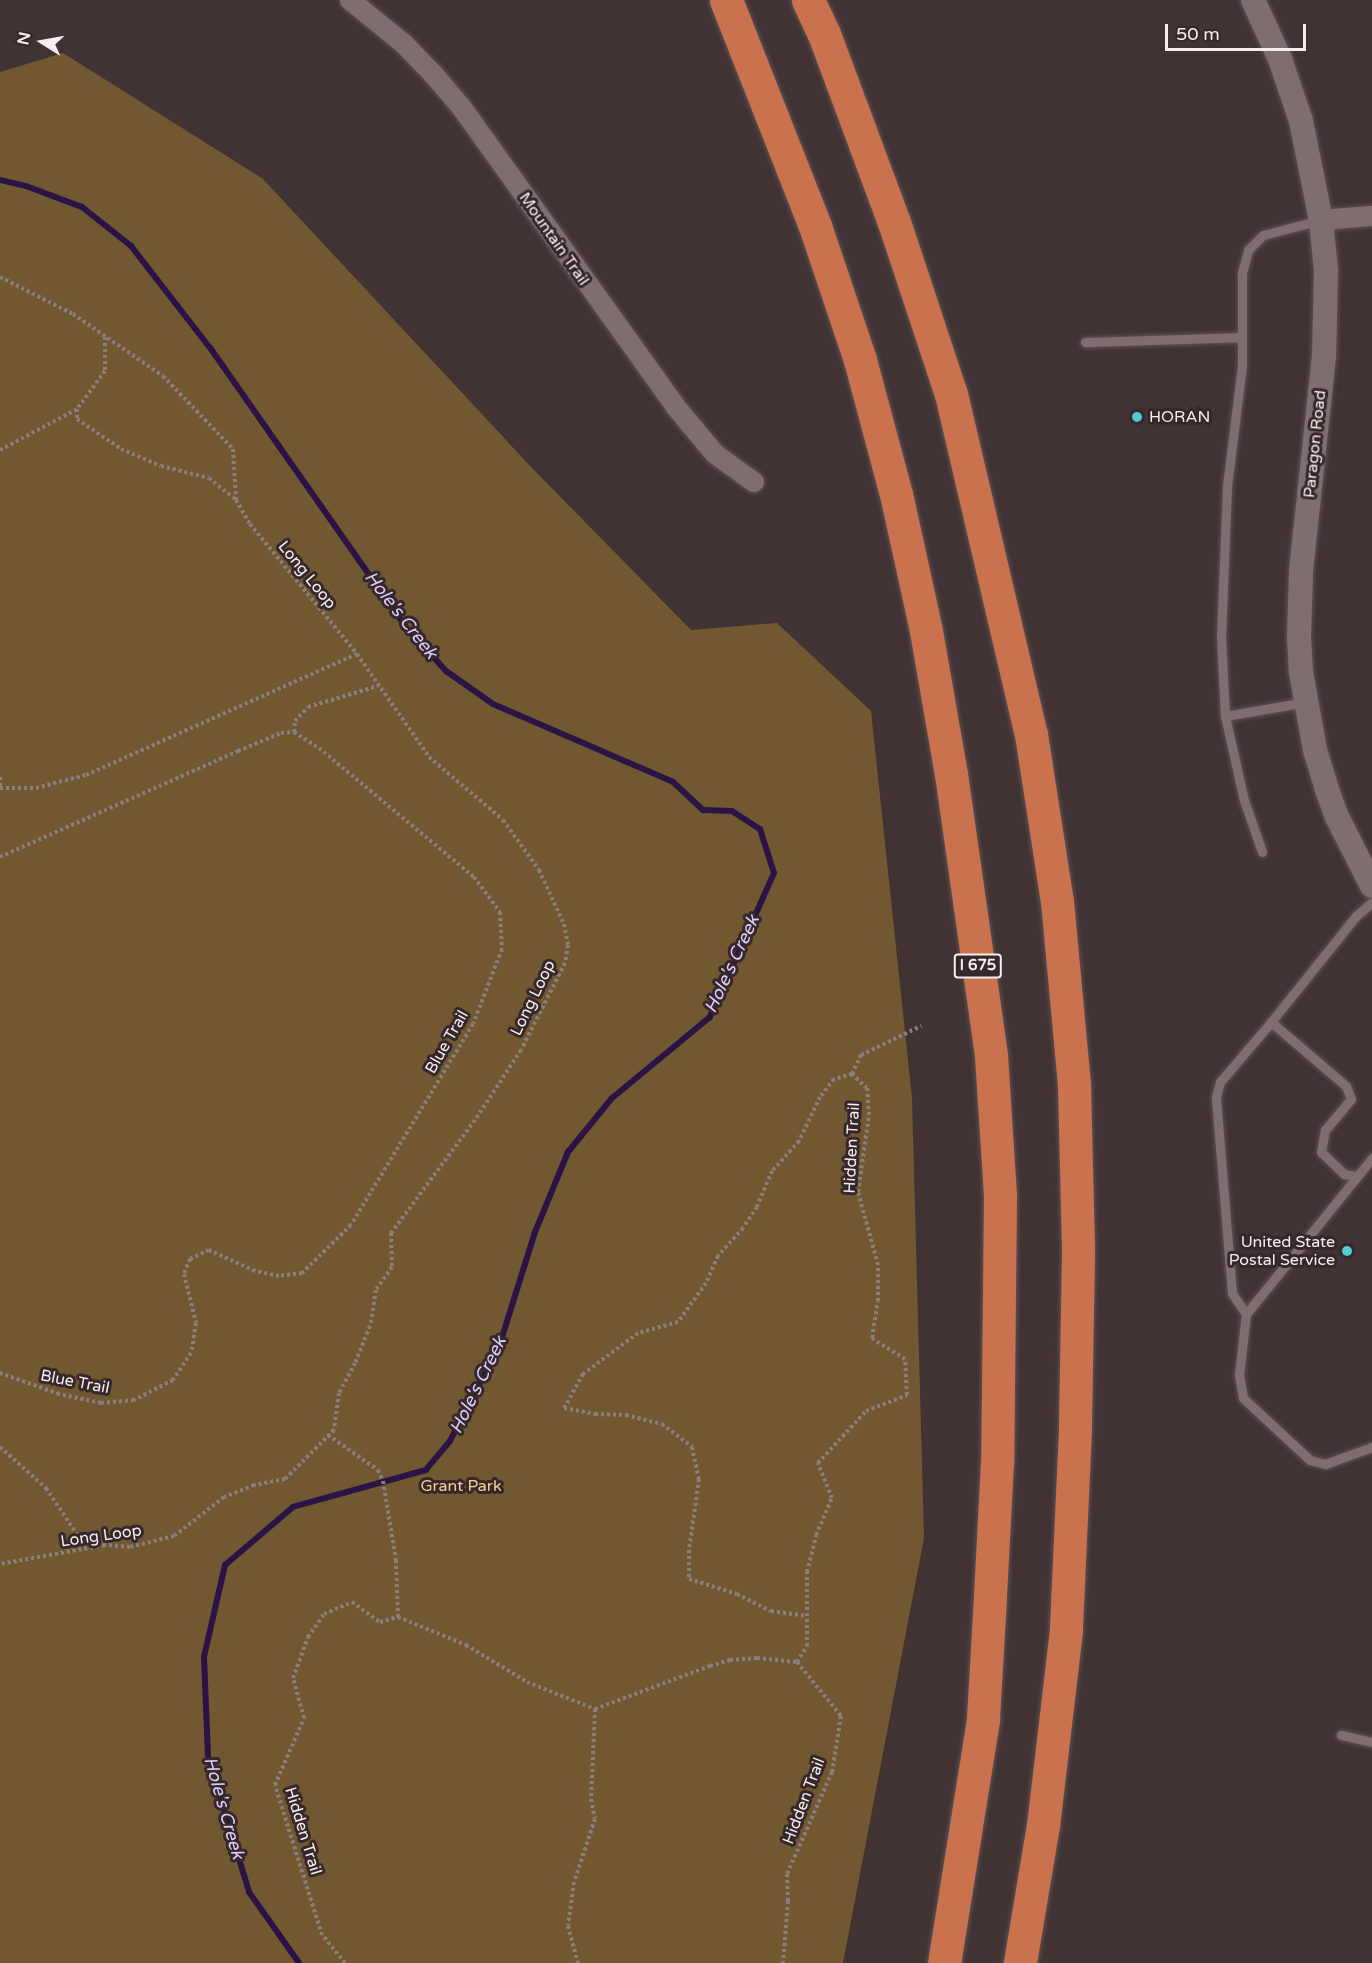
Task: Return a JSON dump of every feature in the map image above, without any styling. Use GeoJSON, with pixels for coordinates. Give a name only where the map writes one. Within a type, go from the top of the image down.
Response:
{"type":"FeatureCollection","features":[{"type":"Feature","properties":{"kind":"highway","name":"I 675"},"geometry":{"type":"LineString","coordinates":[[726,0],[736,20],[818,237],[860,360],[896,494],[926,632],[949,763],[992,1056],[1000,1197],[997,1462],[990,1597],[983,1720],[944,1963]]}},
{"type":"Feature","properties":{"kind":"highway"},"geometry":{"type":"LineString","coordinates":[[808,0],[824,34],[894,222],[951,394],[1031,734],[1057,901],[1074,1084],[1078,1253],[1075,1429],[1066,1630],[1043,1825],[1020,1963]]}},
{"type":"Feature","properties":{"kind":"street","name":"Mountain Trail"},"geometry":{"type":"LineString","coordinates":[[350,0],[403,43],[462,108],[675,406],[715,454],[754,482]]}},
{"type":"Feature","properties":{"kind":"street","name":"Paragon Road"},"geometry":{"type":"LineString","coordinates":[[1253,0],[1280,59],[1301,121],[1322,220],[1326,309],[1301,573],[1299,636],[1306,702],[1315,750],[1326,787],[1337,817],[1372,886]]}},
{"type":"Feature","properties":{"kind":"street"},"geometry":{"type":"LineString","coordinates":[[1322,220],[1372,216]]}},
{"type":"Feature","properties":{"kind":"lane"},"geometry":{"type":"LineString","coordinates":[[1262,852],[1244,800],[1225,716],[1221,637],[1226,499],[1242,365],[1242,273],[1248,250],[1263,235],[1322,220]]}},
{"type":"Feature","properties":{"kind":"lane"},"geometry":{"type":"LineString","coordinates":[[1084,342],[1242,337]]}},
{"type":"Feature","properties":{"kind":"lane"},"geometry":{"type":"LineString","coordinates":[[1225,716],[1306,702]]}},
{"type":"Feature","properties":{"kind":"lane"},"geometry":{"type":"LineString","coordinates":[[1246,1314],[1232,1293],[1216,1097],[1220,1082],[1356,916],[1372,902]]}},
{"type":"Feature","properties":{"kind":"lane"},"geometry":{"type":"LineString","coordinates":[[1271,1022],[1346,1086],[1351,1099],[1325,1130],[1321,1152],[1344,1174],[1356,1176]]}},
{"type":"Feature","properties":{"kind":"lane"},"geometry":{"type":"LineString","coordinates":[[1372,1158],[1246,1314],[1239,1375],[1243,1398],[1310,1460],[1325,1464],[1372,1447]]}},
{"type":"Feature","properties":{"kind":"lane"},"geometry":{"type":"LineString","coordinates":[[1341,1735],[1372,1742]]}},
{"type":"Feature","properties":{"kind":"path","name":"Long Loop"},"geometry":{"type":"LineString","coordinates":[[0,277],[73,314],[163,376],[233,449],[236,500],[250,524],[357,654],[429,757],[503,820],[539,870],[564,924],[568,945],[565,963],[521,1050],[476,1120],[390,1233],[392,1267],[376,1290],[370,1326],[355,1363],[339,1393],[334,1430],[285,1479],[254,1485],[224,1497],[174,1536],[130,1547],[105,1545],[0,1564]]}},
{"type":"Feature","properties":{"kind":"path"},"geometry":{"type":"LineString","coordinates":[[0,450],[77,409],[105,371],[105,336]]}},
{"type":"Feature","properties":{"kind":"path"},"geometry":{"type":"LineString","coordinates":[[77,409],[77,419],[122,449],[161,466],[208,478],[236,500]]}},
{"type":"Feature","properties":{"kind":"path"},"geometry":{"type":"LineString","coordinates":[[0,777],[0,787],[36,788],[86,775],[357,654]]}},
{"type":"Feature","properties":{"kind":"path"},"geometry":{"type":"LineString","coordinates":[[0,857],[281,732],[294,732],[295,721],[308,707],[378,686]]}},
{"type":"Feature","properties":{"kind":"path","name":"Blue Trail"},"geometry":{"type":"LineString","coordinates":[[0,1373],[59,1394],[101,1402],[134,1400],[173,1380],[191,1353],[196,1323],[184,1274],[190,1259],[209,1250],[255,1271],[279,1276],[302,1273],[351,1225],[473,1024],[502,949],[500,912],[474,877],[320,748],[294,732]]}},
{"type":"Feature","properties":{"kind":"path"},"geometry":{"type":"LineString","coordinates":[[852,1074],[861,1055],[921,1026]]}},
{"type":"Feature","properties":{"kind":"path","name":"Hidden Trail"},"geometry":{"type":"LineString","coordinates":[[783,1963],[789,1901],[787,1874],[832,1772],[841,1716],[796,1662],[807,1646],[807,1616],[807,1572],[816,1535],[832,1498],[818,1462],[866,1411],[907,1395],[905,1359],[872,1338],[878,1301],[878,1265],[858,1192],[869,1115],[867,1088],[852,1074],[834,1079],[820,1097],[800,1141],[772,1171],[757,1207],[743,1228],[718,1256],[706,1283],[678,1322],[638,1333],[583,1374],[564,1408],[595,1414],[635,1416],[662,1424],[685,1441],[692,1448],[699,1479],[688,1550],[689,1579],[737,1594],[771,1611],[807,1616]]}},
{"type":"Feature","properties":{"kind":"path"},"geometry":{"type":"LineString","coordinates":[[328,1435],[378,1470],[383,1481],[396,1560],[398,1617]]}},
{"type":"Feature","properties":{"kind":"path"},"geometry":{"type":"LineString","coordinates":[[0,1447],[46,1488],[86,1548]]}},
{"type":"Feature","properties":{"kind":"path","name":"Hidden Trail"},"geometry":{"type":"LineString","coordinates":[[345,1963],[323,1935],[275,1785],[304,1718],[293,1678],[308,1637],[324,1614],[352,1602],[380,1622],[398,1617],[465,1645],[527,1682],[595,1709]]}},
{"type":"Feature","properties":{"kind":"path"},"geometry":{"type":"LineString","coordinates":[[578,1963],[568,1926],[574,1882],[595,1820],[591,1798],[595,1709],[730,1660],[757,1658],[796,1662]]}},
{"type":"Feature","properties":{"kind":"green space","name":"Grant Park"},"geometry":{"type":"Polygon","coordinates":[[[63,53],[263,179],[532,468],[691,630],[777,623],[871,711],[912,1098],[924,1538],[843,1963],[0,1963],[0,72],[63,53]]]}},
{"type":"Feature","properties":{"kind":"waterway","name":"Hole's Creek"},"geometry":{"type":"LineString","coordinates":[[0,180],[26,186],[82,207],[131,246],[211,349],[404,625],[446,671],[493,704],[673,782],[703,810],[732,811],[760,829],[774,873],[710,1017],[612,1098],[568,1152],[535,1232],[500,1344],[450,1441],[426,1470],[293,1507],[225,1565],[204,1657],[208,1756],[249,1892],[299,1963]]}},
{"type":"Feature","properties":{"kind":"place","name":"HORAN"},"geometry":{"type":"Point","coordinates":[1137,417]}},
{"type":"Feature","properties":{"kind":"place","name":"United State Postal Service"},"geometry":{"type":"Point","coordinates":[1347,1251]}}]}
